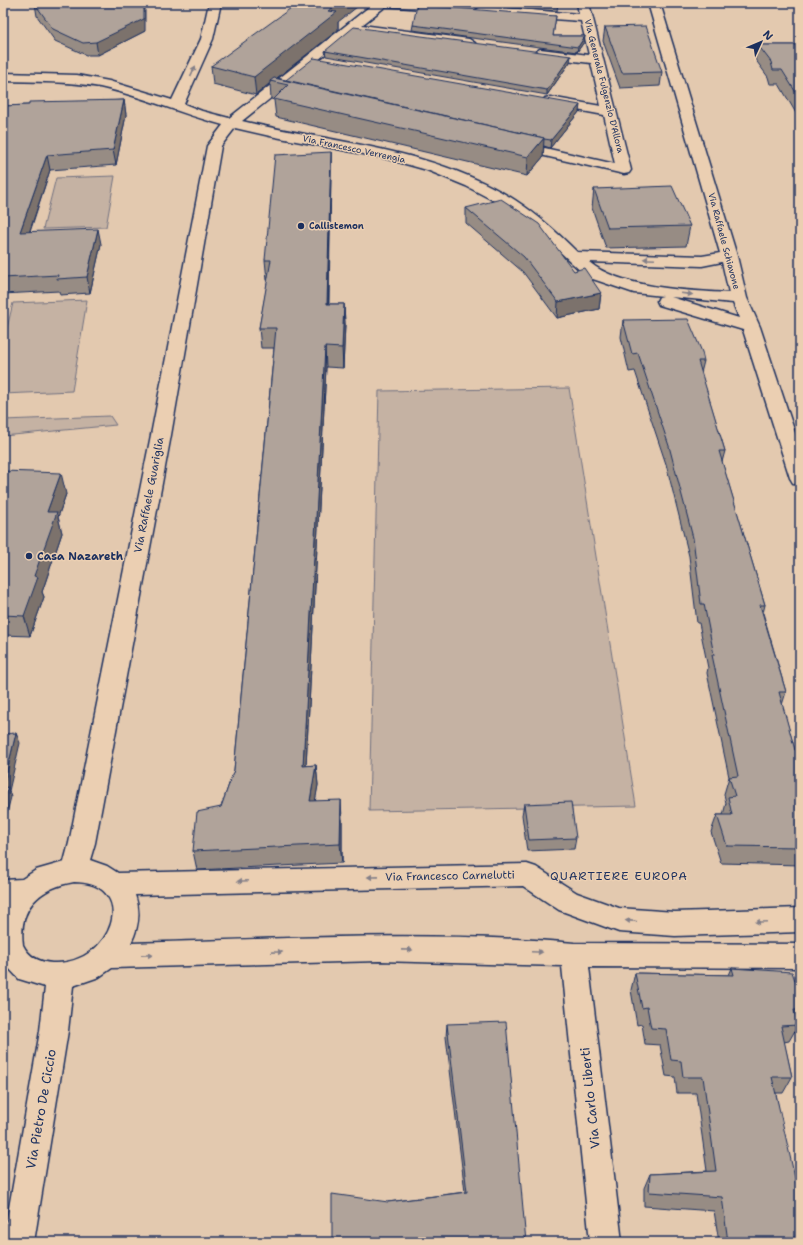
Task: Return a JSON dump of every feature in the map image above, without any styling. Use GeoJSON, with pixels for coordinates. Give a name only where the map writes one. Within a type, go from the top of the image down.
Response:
{"type":"FeatureCollection","features":[{"type":"Feature","properties":{"kind":"street"},"geometry":{"type":"LineString","coordinates":[[176,106],[207,39],[215,3]]}},
{"type":"Feature","properties":{"kind":"street","name":"Via Raffaele Guariglia"},"geometry":{"type":"LineString","coordinates":[[74,871],[82,843],[161,435],[214,146],[231,123],[382,3]]}},
{"type":"Feature","properties":{"kind":"street"},"geometry":{"type":"LineString","coordinates":[[390,3],[456,8]]}},
{"type":"Feature","properties":{"kind":"street","name":"Via Generale Fulgenzio D'Allora"},"geometry":{"type":"LineString","coordinates":[[500,142],[624,170],[583,3]]}},
{"type":"Feature","properties":{"kind":"street","name":"Via Raffaele Schiavone"},"geometry":{"type":"LineString","coordinates":[[654,3],[729,256],[738,294],[751,328],[800,478]]}},
{"type":"Feature","properties":{"kind":"street"},"geometry":{"type":"LineString","coordinates":[[470,9],[586,18]]}},
{"type":"Feature","properties":{"kind":"street"},"geometry":{"type":"LineString","coordinates":[[352,27],[478,44]]}},
{"type":"Feature","properties":{"kind":"street"},"geometry":{"type":"LineString","coordinates":[[526,51],[597,60]]}},
{"type":"Feature","properties":{"kind":"street"},"geometry":{"type":"LineString","coordinates":[[313,59],[328,62]]}},
{"type":"Feature","properties":{"kind":"street","name":"Via Francesco Verrengia"},"geometry":{"type":"LineString","coordinates":[[6,76],[84,80],[104,84],[197,114],[231,123],[386,154],[432,167],[471,183],[509,203],[548,232],[573,257],[593,274],[608,280],[640,288],[714,297],[738,294]]}},
{"type":"Feature","properties":{"kind":"street"},"geometry":{"type":"LineString","coordinates":[[274,90],[290,94]]}},
{"type":"Feature","properties":{"kind":"street"},"geometry":{"type":"LineString","coordinates":[[540,100],[610,112]]}},
{"type":"Feature","properties":{"kind":"street"},"geometry":{"type":"LineString","coordinates":[[573,257],[702,261],[729,256]]}},
{"type":"Feature","properties":{"kind":"street"},"geometry":{"type":"LineString","coordinates":[[573,257],[649,276],[707,282],[738,294]]}},
{"type":"Feature","properties":{"kind":"street"},"geometry":{"type":"LineString","coordinates":[[608,280],[685,308],[751,328]]}},
{"type":"Feature","properties":{"kind":"street"},"geometry":{"type":"LineString","coordinates":[[74,871],[92,872],[113,884],[120,892],[126,906],[126,923],[120,940],[108,956],[91,968],[71,975],[51,977],[32,972],[10,960],[7,930],[11,913],[21,897],[16,891],[55,875],[74,871]]}},
{"type":"Feature","properties":{"kind":"street","name":"Via Francesco Carnelutti"},"geometry":{"type":"LineString","coordinates":[[113,884],[527,875],[568,902],[619,920],[675,924],[800,920]]}},
{"type":"Feature","properties":{"kind":"street"},"geometry":{"type":"LineString","coordinates":[[108,956],[379,949],[539,952],[574,955],[800,956]]}},
{"type":"Feature","properties":{"kind":"street","name":"Via Carlo Liberti"},"geometry":{"type":"LineString","coordinates":[[574,955],[606,1242]]}},
{"type":"Feature","properties":{"kind":"street","name":"Via Pietro De Ciccio"},"geometry":{"type":"LineString","coordinates":[[18,1242],[54,1030],[60,976]]}},
{"type":"Feature","properties":{"kind":"shaded area"},"geometry":{"type":"Polygon","coordinates":[[[115,176],[106,227],[43,229],[56,178],[115,176]]]}},
{"type":"Feature","properties":{"kind":"shaded area"},"geometry":{"type":"Polygon","coordinates":[[[87,300],[72,391],[3,394],[3,345],[13,303],[87,300]]]}},
{"type":"Feature","properties":{"kind":"shaded area"},"geometry":{"type":"Polygon","coordinates":[[[569,388],[636,806],[369,811],[379,391],[569,388]]]}},
{"type":"Feature","properties":{"kind":"shaded area"},"geometry":{"type":"Polygon","coordinates":[[[110,416],[116,425],[3,436],[3,420],[110,416]]]}},
{"type":"Feature","properties":{"kind":"building"},"geometry":{"type":"Polygon","coordinates":[[[35,3],[144,3],[144,19],[96,42],[83,43],[53,29],[35,3]]]}},
{"type":"Feature","properties":{"kind":"building"},"geometry":{"type":"Polygon","coordinates":[[[298,3],[339,3],[328,11],[337,12],[254,77],[211,66],[298,3]]]}},
{"type":"Feature","properties":{"kind":"building"},"geometry":{"type":"Polygon","coordinates":[[[417,5],[556,16],[553,36],[585,36],[578,47],[413,25],[417,5]]]}},
{"type":"Feature","properties":{"kind":"building"},"geometry":{"type":"Polygon","coordinates":[[[646,26],[662,72],[622,73],[605,27],[646,26]]]}},
{"type":"Feature","properties":{"kind":"building"},"geometry":{"type":"Polygon","coordinates":[[[354,27],[571,56],[547,90],[325,51],[354,27]]]}},
{"type":"Feature","properties":{"kind":"building"},"geometry":{"type":"Polygon","coordinates":[[[758,45],[800,45],[800,99],[782,70],[773,70],[771,62],[758,45]]]}},
{"type":"Feature","properties":{"kind":"building"},"geometry":{"type":"Polygon","coordinates":[[[314,58],[580,105],[551,140],[544,139],[286,80],[314,58]]]}},
{"type":"Feature","properties":{"kind":"building"},"geometry":{"type":"Polygon","coordinates":[[[274,78],[544,138],[528,157],[274,99],[288,85],[270,81],[274,78]]]}},
{"type":"Feature","properties":{"kind":"building"},"geometry":{"type":"Polygon","coordinates":[[[124,100],[113,150],[47,155],[20,232],[98,229],[87,277],[57,279],[58,275],[3,278],[3,106],[29,105],[29,102],[124,100]]]}},
{"type":"Feature","properties":{"kind":"building"},"geometry":{"type":"Polygon","coordinates":[[[331,152],[327,304],[344,304],[342,348],[325,347],[303,766],[316,765],[310,801],[341,800],[340,844],[193,851],[197,812],[221,807],[234,770],[276,328],[259,328],[271,260],[265,260],[275,155],[331,152]]]}},
{"type":"Feature","properties":{"kind":"building"},"geometry":{"type":"Polygon","coordinates":[[[672,186],[690,226],[608,228],[594,189],[672,186]]]}},
{"type":"Feature","properties":{"kind":"building"},"geometry":{"type":"Polygon","coordinates":[[[501,199],[539,224],[574,271],[584,268],[601,293],[558,302],[524,257],[466,208],[501,199]]]}},
{"type":"Feature","properties":{"kind":"building"},"geometry":{"type":"Polygon","coordinates":[[[688,319],[702,352],[704,361],[698,361],[725,451],[719,451],[765,605],[760,605],[786,692],[779,692],[795,750],[800,750],[800,847],[727,846],[717,815],[732,815],[728,797],[735,796],[729,777],[738,776],[712,655],[714,655],[704,604],[701,604],[693,538],[669,446],[638,353],[632,354],[623,320],[688,319]]]}},
{"type":"Feature","properties":{"kind":"building","name":"Casa Nazareth"},"geometry":{"type":"Polygon","coordinates":[[[3,471],[61,473],[47,512],[57,512],[34,576],[38,577],[24,616],[3,615],[3,471]]]}},
{"type":"Feature","properties":{"kind":"building"},"geometry":{"type":"Polygon","coordinates":[[[16,733],[3,788],[3,734],[16,733]]]}},
{"type":"Feature","properties":{"kind":"building"},"geometry":{"type":"Polygon","coordinates":[[[8,787],[3,804],[3,788],[8,787]]]}},
{"type":"Feature","properties":{"kind":"building"},"geometry":{"type":"Polygon","coordinates":[[[571,802],[576,838],[529,840],[524,804],[571,802]]]}},
{"type":"Feature","properties":{"kind":"building"},"geometry":{"type":"Polygon","coordinates":[[[732,968],[792,972],[800,994],[800,1010],[794,1010],[798,1025],[781,1026],[792,1077],[772,1077],[800,1200],[800,1242],[728,1242],[722,1197],[649,1192],[650,1174],[716,1171],[703,1077],[683,1077],[681,1061],[671,1060],[666,1029],[651,1028],[647,1007],[642,1008],[635,973],[734,975],[732,968]]]}},
{"type":"Feature","properties":{"kind":"building"},"geometry":{"type":"Polygon","coordinates":[[[506,1022],[526,1242],[332,1242],[332,1194],[388,1202],[467,1192],[447,1024],[506,1022]]]}},
{"type":"Feature","properties":{"kind":"place","name":"Callistemon"},"geometry":{"type":"Point","coordinates":[301,226]}},
{"type":"Feature","properties":{"kind":"place","name":"Casa Nazareth"},"geometry":{"type":"Point","coordinates":[29,556]}},
{"type":"Feature","properties":{"kind":"district","name":"QUARTIERE EUROPA"},"geometry":{"type":"Point","coordinates":[619,876]}}]}
